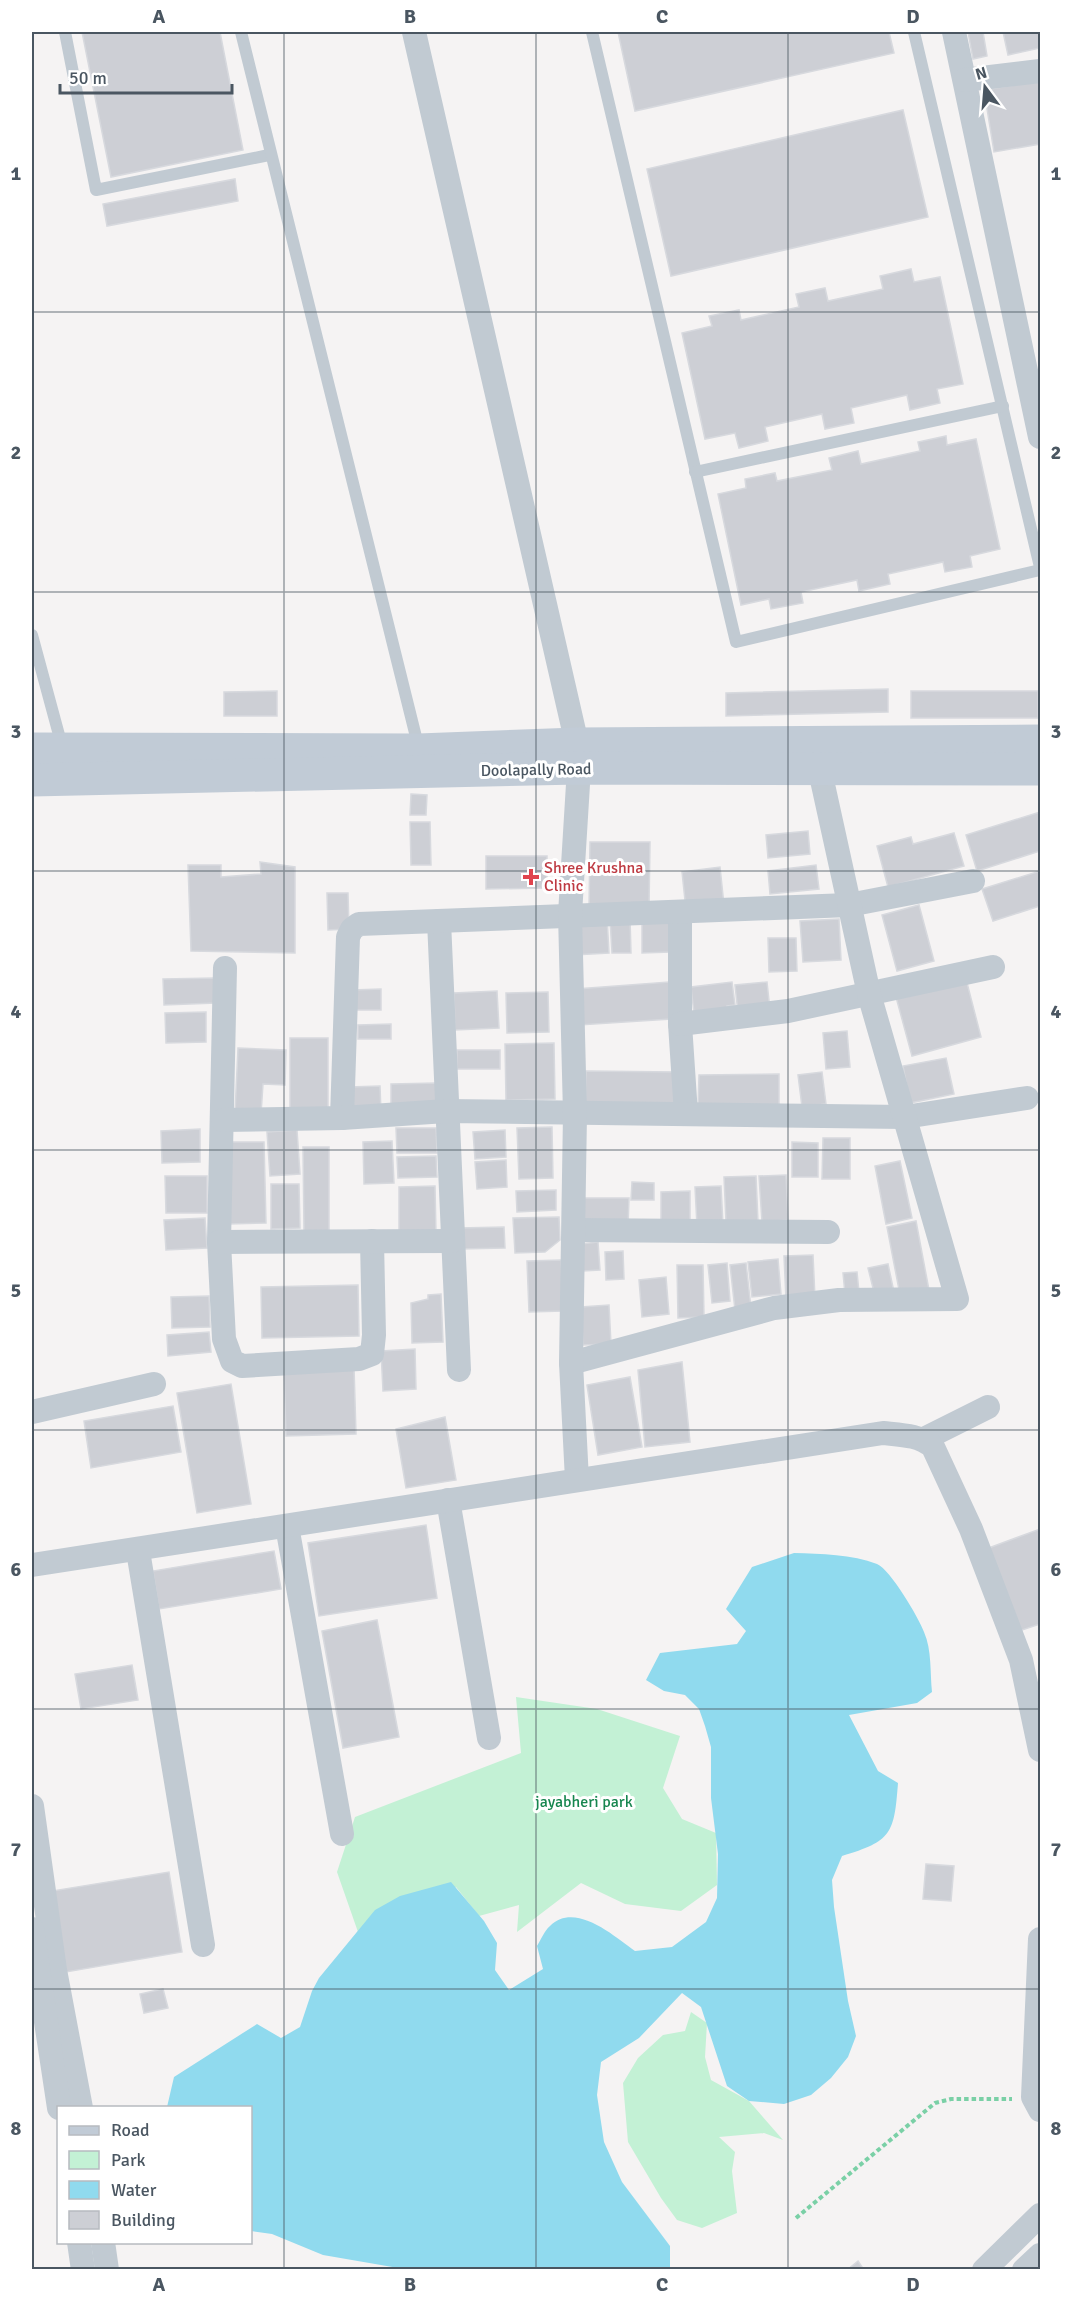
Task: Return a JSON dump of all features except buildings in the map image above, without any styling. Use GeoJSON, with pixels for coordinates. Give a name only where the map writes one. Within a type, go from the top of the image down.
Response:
{"type":"FeatureCollection","features":[{"type":"Feature","properties":{"kind":"main road","name":"Doolapally Road"},"geometry":{"type":"LineString","coordinates":[[59,761],[578,756],[1041,741]]}},
{"type":"Feature","properties":{"kind":"main road","name":"Doolapally Road"},"geometry":{"type":"LineString","coordinates":[[32,780],[59,761],[419,750],[578,756],[820,771],[1041,769]]}},
{"type":"Feature","properties":{"kind":"street"},"geometry":{"type":"LineString","coordinates":[[414,32],[578,756],[570,914],[575,1114],[572,1363],[577,1480]]}},
{"type":"Feature","properties":{"kind":"street"},"geometry":{"type":"LineString","coordinates":[[954,32],[1041,437]]}},
{"type":"Feature","properties":{"kind":"street"},"geometry":{"type":"LineString","coordinates":[[965,80],[1041,71]]}},
{"type":"Feature","properties":{"kind":"street"},"geometry":{"type":"LineString","coordinates":[[572,1363],[774,1308],[839,1300],[957,1299],[870,994],[820,771]]}},
{"type":"Feature","properties":{"kind":"street"},"geometry":{"type":"LineString","coordinates":[[342,1118],[349,932],[359,924],[570,914],[680,914],[849,905],[973,880]]}},
{"type":"Feature","properties":{"kind":"street"},"geometry":{"type":"LineString","coordinates":[[680,914],[680,1024],[686,1114]]}},
{"type":"Feature","properties":{"kind":"street"},"geometry":{"type":"LineString","coordinates":[[439,921],[459,1370]]}},
{"type":"Feature","properties":{"kind":"street"},"geometry":{"type":"LineString","coordinates":[[680,1024],[788,1011],[993,967]]}},
{"type":"Feature","properties":{"kind":"street"},"geometry":{"type":"LineString","coordinates":[[225,968],[219,1242],[224,1339],[231,1361],[242,1366],[359,1359],[372,1354],[374,1335],[372,1241]]}},
{"type":"Feature","properties":{"kind":"street"},"geometry":{"type":"LineString","coordinates":[[223,1120],[342,1118],[446,1111],[904,1117],[1027,1098]]}},
{"type":"Feature","properties":{"kind":"street"},"geometry":{"type":"LineString","coordinates":[[574,1230],[828,1232]]}},
{"type":"Feature","properties":{"kind":"street"},"geometry":{"type":"LineString","coordinates":[[219,1242],[452,1241]]}},
{"type":"Feature","properties":{"kind":"street"},"geometry":{"type":"LineString","coordinates":[[32,1412],[154,1384]]}},
{"type":"Feature","properties":{"kind":"street"},"geometry":{"type":"LineString","coordinates":[[924,1439],[988,1407]]}},
{"type":"Feature","properties":{"kind":"street"},"geometry":{"type":"LineString","coordinates":[[32,1565],[138,1551],[448,1500],[883,1433],[924,1439],[933,1447],[944,1466],[1031,1657],[1040,1746]]}},
{"type":"Feature","properties":{"kind":"street"},"geometry":{"type":"LineString","coordinates":[[448,1500],[489,1738]]}},
{"type":"Feature","properties":{"kind":"street"},"geometry":{"type":"LineString","coordinates":[[287,1526],[342,1834]]}},
{"type":"Feature","properties":{"kind":"street"},"geometry":{"type":"LineString","coordinates":[[138,1551],[203,1945]]}},
{"type":"Feature","properties":{"kind":"street"},"geometry":{"type":"LineString","coordinates":[[33,1822],[43,1984],[80,2106]]}},
{"type":"Feature","properties":{"kind":"street"},"geometry":{"type":"LineString","coordinates":[[32,1922],[43,1984],[59,2106]]}},
{"type":"Feature","properties":{"kind":"street"},"geometry":{"type":"LineString","coordinates":[[1041,1940],[1033,2097],[1041,2110]]}},
{"type":"Feature","properties":{"kind":"street"},"geometry":{"type":"LineString","coordinates":[[984,2270],[1041,2215]]}},
{"type":"Feature","properties":{"kind":"street"},"geometry":{"type":"LineString","coordinates":[[79,2244],[83,2270]]}},
{"type":"Feature","properties":{"kind":"street"},"geometry":{"type":"LineString","coordinates":[[103,2244],[107,2270]]}},
{"type":"Feature","properties":{"kind":"street"},"geometry":{"type":"LineString","coordinates":[[1024,2270],[1041,2254]]}},
{"type":"Feature","properties":{"kind":"lane"},"geometry":{"type":"LineString","coordinates":[[65,32],[96,190],[269,155]]}},
{"type":"Feature","properties":{"kind":"lane"},"geometry":{"type":"LineString","coordinates":[[240,32],[419,750]]}},
{"type":"Feature","properties":{"kind":"lane"},"geometry":{"type":"LineString","coordinates":[[592,32],[735,642],[1041,569],[915,32]]}},
{"type":"Feature","properties":{"kind":"lane"},"geometry":{"type":"LineString","coordinates":[[695,472],[1003,406]]}},
{"type":"Feature","properties":{"kind":"lane"},"geometry":{"type":"LineString","coordinates":[[32,635],[59,761]]}},
{"type":"Feature","properties":{"kind":"path"},"geometry":{"type":"LineString","coordinates":[[796,2218],[935,2103],[951,2098],[1006,2100]]}},
{"type":"Feature","properties":{"kind":"green space","name":"jayabheri park"},"geometry":{"type":"Polygon","coordinates":[[[516,1697],[597,1709],[680,1736],[663,1788],[682,1819],[716,1833],[717,1885],[681,1911],[625,1904],[581,1883],[517,1932],[519,1905],[479,1916],[456,1887],[358,1932],[337,1872],[355,1817],[521,1753],[516,1697]]]}},
{"type":"Feature","properties":{"kind":"green space"},"geometry":{"type":"Polygon","coordinates":[[[691,2012],[707,2023],[705,2057],[711,2080],[749,2101],[783,2140],[764,2133],[719,2137],[735,2152],[732,2171],[737,2213],[702,2228],[677,2220],[661,2198],[628,2142],[623,2083],[638,2058],[663,2035],[685,2031],[691,2012]]]}},
{"type":"Feature","properties":{"kind":"water"},"geometry":{"type":"Polygon","coordinates":[[[794,1553],[847,1556],[877,1564],[896,1584],[916,1616],[927,1639],[930,1654],[932,1692],[917,1703],[849,1715],[878,1771],[898,1783],[895,1814],[887,1833],[881,1840],[859,1851],[842,1856],[832,1880],[848,2001],[856,2036],[848,2057],[831,2078],[811,2095],[784,2104],[749,2101],[727,2086],[701,2007],[682,1993],[639,2038],[601,2062],[597,2095],[604,2142],[622,2182],[670,2246],[670,2269],[404,2269],[323,2255],[272,2234],[252,2231],[252,2106],[167,2106],[174,2077],[257,2024],[281,2038],[300,2027],[312,1991],[319,1978],[375,1910],[400,1896],[451,1882],[484,1921],[497,1943],[495,1970],[509,1990],[543,1969],[537,1946],[548,1928],[560,1919],[571,1917],[594,1924],[635,1951],[672,1947],[706,1922],[717,1898],[718,1854],[711,1798],[711,1747],[699,1709],[685,1695],[664,1691],[646,1680],[660,1653],[737,1644],[746,1631],[726,1609],[752,1567],[794,1553]]]}},
{"type":"Feature","properties":{"kind":"place","name":"Shree Krushna Clinic"},"geometry":{"type":"Point","coordinates":[531,877]}}]}
